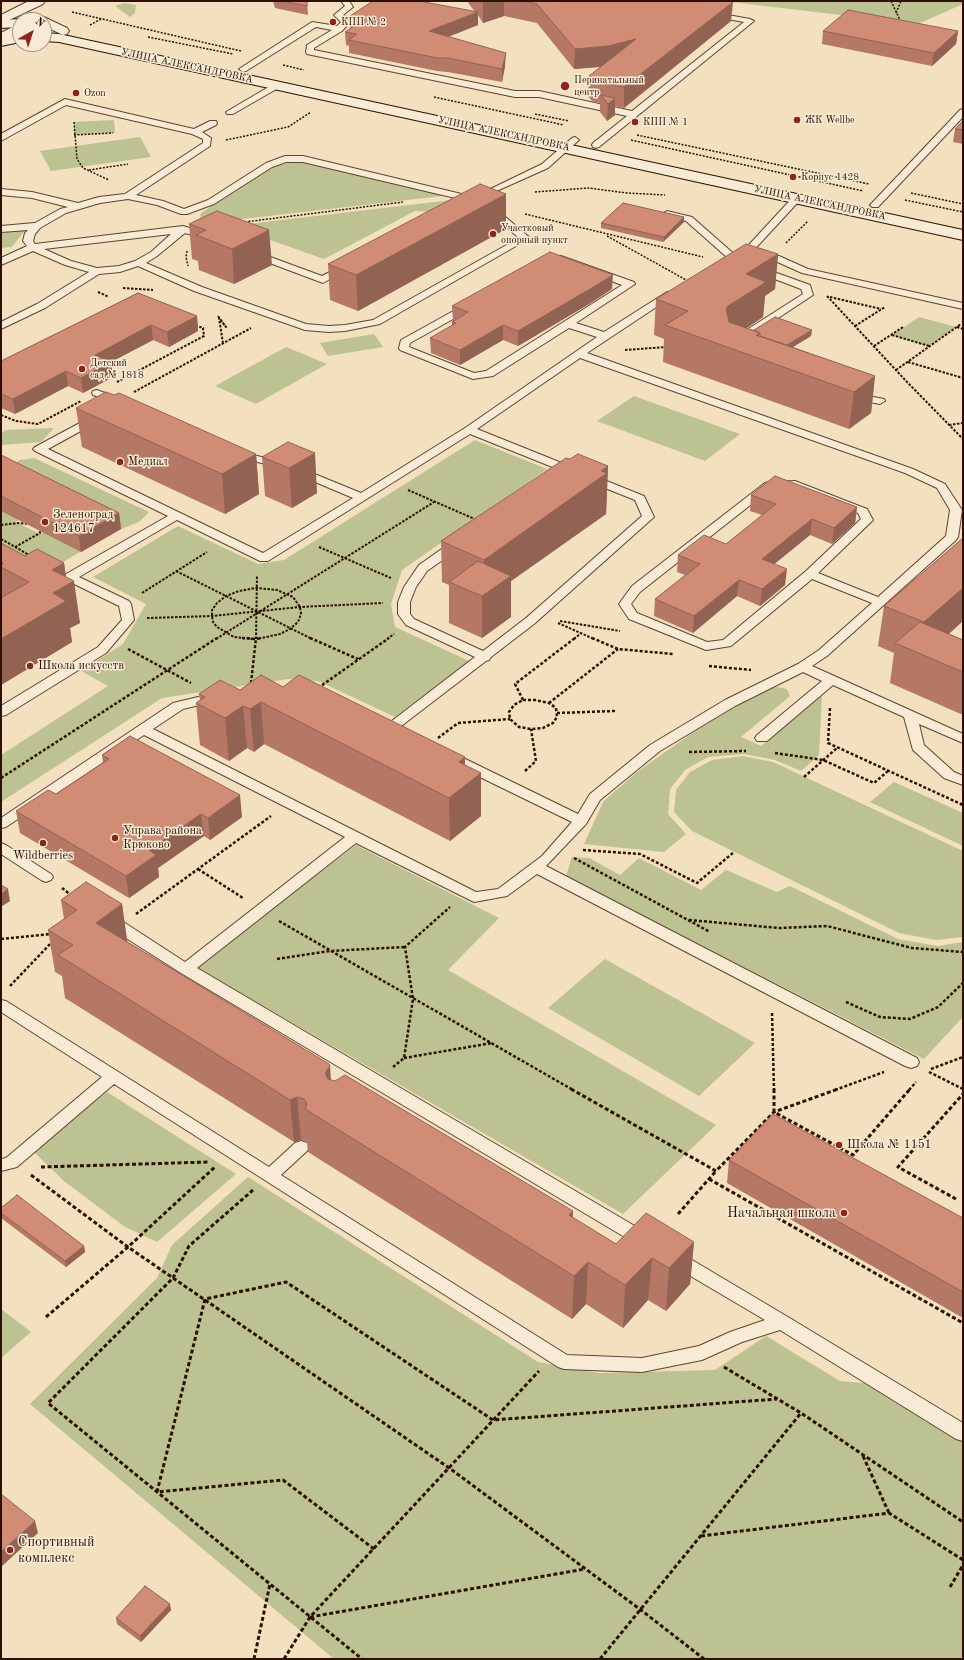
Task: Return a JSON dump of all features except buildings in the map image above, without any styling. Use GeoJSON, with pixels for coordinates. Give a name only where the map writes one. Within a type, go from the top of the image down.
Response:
{"type":"FeatureCollection","features":[{"type":"Feature","properties":{"kind":"main road"},"geometry":{"type":"LineString","coordinates":[[43,10],[46,24],[61,34]]}},
{"type":"Feature","properties":{"kind":"main road"},"geometry":{"type":"LineString","coordinates":[[1,40],[12,27]]}},
{"type":"Feature","properties":{"kind":"main road","name":"УЛИЦА АЛЕКСАНДРОВКА"},"geometry":{"type":"LineString","coordinates":[[52,30],[61,34],[277,85],[570,144],[596,144],[880,200],[963,224]]}},
{"type":"Feature","properties":{"kind":"main road"},"geometry":{"type":"LineString","coordinates":[[52,35],[61,34]]}},
{"type":"Feature","properties":{"kind":"main road","name":"УЛИЦА АЛЕКСАНДРОВКА"},"geometry":{"type":"LineString","coordinates":[[61,34],[243,68],[797,198],[963,235]]}},
{"type":"Feature","properties":{"kind":"lane"},"geometry":{"type":"LineString","coordinates":[[345,1],[349,7],[338,15],[346,22],[339,29],[310,47],[310,52],[515,94],[539,94],[632,114]]}},
{"type":"Feature","properties":{"kind":"lane"},"geometry":{"type":"LineString","coordinates":[[596,144],[750,21],[705,12]]}},
{"type":"Feature","properties":{"kind":"lane"},"geometry":{"type":"LineString","coordinates":[[243,68],[315,24],[339,29]]}},
{"type":"Feature","properties":{"kind":"lane"},"geometry":{"type":"LineString","coordinates":[[230,112],[277,85]]}},
{"type":"Feature","properties":{"kind":"lane"},"geometry":{"type":"LineString","coordinates":[[1,138],[65,102],[195,132],[207,138],[207,144],[132,194],[99,200],[63,211],[37,226],[30,233],[28,241],[33,247],[68,263],[97,271],[120,269],[138,263],[154,254],[183,229],[188,223],[184,212]]}},
{"type":"Feature","properties":{"kind":"lane"},"geometry":{"type":"LineString","coordinates":[[880,200],[963,112]]}},
{"type":"Feature","properties":{"kind":"lane"},"geometry":{"type":"LineString","coordinates":[[195,132],[213,123]]}},
{"type":"Feature","properties":{"kind":"lane"},"geometry":{"type":"LineString","coordinates":[[459,207],[545,166],[570,144]]}},
{"type":"Feature","properties":{"kind":"lane"},"geometry":{"type":"LineString","coordinates":[[132,194],[184,212],[211,202],[270,165],[285,158],[303,159],[451,193],[484,203],[525,238],[376,322],[345,328],[329,329],[305,327],[198,289],[138,263]]}},
{"type":"Feature","properties":{"kind":"lane"},"geometry":{"type":"LineString","coordinates":[[1,192],[32,195],[78,206]]}},
{"type":"Feature","properties":{"kind":"lane"},"geometry":{"type":"LineString","coordinates":[[729,260],[750,250],[797,198]]}},
{"type":"Feature","properties":{"kind":"lane"},"geometry":{"type":"LineString","coordinates":[[654,211],[689,219],[729,260],[806,287],[808,296],[730,345]]}},
{"type":"Feature","properties":{"kind":"lane"},"geometry":{"type":"LineString","coordinates":[[1,229],[37,226]]}},
{"type":"Feature","properties":{"kind":"lane"},"geometry":{"type":"LineString","coordinates":[[1,262],[33,247],[183,229],[202,234],[216,240]]}},
{"type":"Feature","properties":{"kind":"lane"},"geometry":{"type":"LineString","coordinates":[[244,250],[322,280],[357,262]]}},
{"type":"Feature","properties":{"kind":"lane"},"geometry":{"type":"LineString","coordinates":[[750,250],[776,258],[805,271],[963,306]]}},
{"type":"Feature","properties":{"kind":"lane"},"geometry":{"type":"LineString","coordinates":[[561,259],[630,284],[568,324],[489,374],[473,376],[404,348],[405,342],[552,260],[561,259]]}},
{"type":"Feature","properties":{"kind":"lane"},"geometry":{"type":"LineString","coordinates":[[1,326],[40,306],[97,271]]}},
{"type":"Feature","properties":{"kind":"lane"},"geometry":{"type":"LineString","coordinates":[[126,405],[106,413],[39,449],[264,558],[469,430],[605,336],[690,282]]}},
{"type":"Feature","properties":{"kind":"lane"},"geometry":{"type":"LineString","coordinates":[[568,324],[605,336]]}},
{"type":"Feature","properties":{"kind":"lane"},"geometry":{"type":"LineString","coordinates":[[143,729],[474,897],[502,893],[536,867],[556,848],[581,821],[595,797],[648,754],[730,703],[803,667],[824,653],[952,536],[956,510],[941,486],[909,471],[579,354]]}},
{"type":"Feature","properties":{"kind":"lane"},"geometry":{"type":"LineString","coordinates":[[97,393],[126,405]]}},
{"type":"Feature","properties":{"kind":"lane"},"geometry":{"type":"LineString","coordinates":[[843,394],[880,401]]}},
{"type":"Feature","properties":{"kind":"lane"},"geometry":{"type":"LineString","coordinates":[[392,727],[530,621],[648,517],[640,498],[563,469],[469,430]]}},
{"type":"Feature","properties":{"kind":"lane"},"geometry":{"type":"LineString","coordinates":[[230,451],[286,466],[361,497]]}},
{"type":"Feature","properties":{"kind":"lane"},"geometry":{"type":"LineString","coordinates":[[550,478],[563,469]]}},
{"type":"Feature","properties":{"kind":"lane"},"geometry":{"type":"LineString","coordinates":[[791,483],[863,511],[867,520],[810,574],[727,643],[706,646],[633,616],[625,604],[636,589],[770,485],[791,483]]}},
{"type":"Feature","properties":{"kind":"lane"},"geometry":{"type":"LineString","coordinates":[[1,712],[102,650],[128,620],[125,604],[70,577],[176,516]]}},
{"type":"Feature","properties":{"kind":"lane"},"geometry":{"type":"LineString","coordinates":[[485,523],[423,568],[410,587],[404,602],[404,614],[410,622],[485,657]]}},
{"type":"Feature","properties":{"kind":"lane"},"geometry":{"type":"LineString","coordinates":[[810,574],[881,602]]}},
{"type":"Feature","properties":{"kind":"lane"},"geometry":{"type":"LineString","coordinates":[[803,667],[910,716],[963,738]]}},
{"type":"Feature","properties":{"kind":"lane"},"geometry":{"type":"LineString","coordinates":[[762,738],[832,679]]}},
{"type":"Feature","properties":{"kind":"lane"},"geometry":{"type":"LineString","coordinates":[[1,824],[178,706],[216,697],[251,692]]}},
{"type":"Feature","properties":{"kind":"lane"},"geometry":{"type":"LineString","coordinates":[[910,716],[918,747],[949,775],[963,781]]}},
{"type":"Feature","properties":{"kind":"lane"},"geometry":{"type":"LineString","coordinates":[[378,721],[404,733]]}},
{"type":"Feature","properties":{"kind":"lane"},"geometry":{"type":"LineString","coordinates":[[428,746],[581,821]]}},
{"type":"Feature","properties":{"kind":"lane"},"geometry":{"type":"LineString","coordinates":[[186,970],[356,836]]}},
{"type":"Feature","properties":{"kind":"lane"},"geometry":{"type":"LineString","coordinates":[[1,848],[46,877]]}},
{"type":"Feature","properties":{"kind":"lane"},"geometry":{"type":"LineString","coordinates":[[536,867],[911,1062]]}},
{"type":"Feature","properties":{"kind":"lane"},"geometry":{"type":"LineString","coordinates":[[120,927],[370,1086],[662,1251],[782,1322],[963,1433]]}},
{"type":"Feature","properties":{"kind":"lane"},"geometry":{"type":"LineString","coordinates":[[4,997],[112,1077],[270,1175],[564,1362],[642,1365],[702,1354],[736,1337],[782,1322]]}},
{"type":"Feature","properties":{"kind":"lane"},"geometry":{"type":"LineString","coordinates":[[11,1165],[112,1077]]}},
{"type":"Feature","properties":{"kind":"lane"},"geometry":{"type":"LineString","coordinates":[[270,1175],[301,1147]]}},
{"type":"Feature","properties":{"kind":"path"},"geometry":{"type":"LineString","coordinates":[[891,1],[900,20]]}},
{"type":"Feature","properties":{"kind":"path"},"geometry":{"type":"LineString","coordinates":[[896,13],[901,1]]}},
{"type":"Feature","properties":{"kind":"path"},"geometry":{"type":"LineString","coordinates":[[151,36],[304,70]]}},
{"type":"Feature","properties":{"kind":"path"},"geometry":{"type":"LineString","coordinates":[[428,96],[568,126]]}},
{"type":"Feature","properties":{"kind":"path"},"geometry":{"type":"LineString","coordinates":[[65,102],[74,122],[77,159],[83,168],[132,194]]}},
{"type":"Feature","properties":{"kind":"path"},"geometry":{"type":"LineString","coordinates":[[207,144],[288,127],[312,112]]}},
{"type":"Feature","properties":{"kind":"path"},"geometry":{"type":"LineString","coordinates":[[607,135],[880,200],[963,212]]}},
{"type":"Feature","properties":{"kind":"path"},"geometry":{"type":"LineString","coordinates":[[88,170],[128,164]]}},
{"type":"Feature","properties":{"kind":"path"},"geometry":{"type":"LineString","coordinates":[[531,193],[588,188],[626,193],[665,195]]}},
{"type":"Feature","properties":{"kind":"path"},"geometry":{"type":"LineString","coordinates":[[239,223],[408,202]]}},
{"type":"Feature","properties":{"kind":"path"},"geometry":{"type":"LineString","coordinates":[[521,212],[604,234],[729,260]]}},
{"type":"Feature","properties":{"kind":"path"},"geometry":{"type":"LineString","coordinates":[[784,245],[811,218]]}},
{"type":"Feature","properties":{"kind":"path"},"geometry":{"type":"LineString","coordinates":[[202,234],[189,245],[186,257],[191,277],[226,327],[219,318],[212,314]]}},
{"type":"Feature","properties":{"kind":"path"},"geometry":{"type":"LineString","coordinates":[[604,234],[690,282]]}},
{"type":"Feature","properties":{"kind":"path"},"geometry":{"type":"LineString","coordinates":[[805,271],[896,370],[963,439]]}},
{"type":"Feature","properties":{"kind":"path"},"geometry":{"type":"LineString","coordinates":[[120,288],[159,291]]}},
{"type":"Feature","properties":{"kind":"path"},"geometry":{"type":"LineString","coordinates":[[856,326],[909,294]]}},
{"type":"Feature","properties":{"kind":"path"},"geometry":{"type":"LineString","coordinates":[[828,297],[882,309]]}},
{"type":"Feature","properties":{"kind":"path"},"geometry":{"type":"LineString","coordinates":[[126,405],[130,394],[271,316]]}},
{"type":"Feature","properties":{"kind":"path"},"geometry":{"type":"LineString","coordinates":[[219,318],[223,343]]}},
{"type":"Feature","properties":{"kind":"path"},"geometry":{"type":"LineString","coordinates":[[1,414],[16,421],[38,424],[204,336],[203,328],[189,322]]}},
{"type":"Feature","properties":{"kind":"path"},"geometry":{"type":"LineString","coordinates":[[896,370],[963,323]]}},
{"type":"Feature","properties":{"kind":"path"},"geometry":{"type":"LineString","coordinates":[[874,346],[903,327]]}},
{"type":"Feature","properties":{"kind":"path"},"geometry":{"type":"LineString","coordinates":[[956,327],[963,329]]}},
{"type":"Feature","properties":{"kind":"path"},"geometry":{"type":"LineString","coordinates":[[892,335],[929,346]]}},
{"type":"Feature","properties":{"kind":"path"},"geometry":{"type":"LineString","coordinates":[[625,350],[671,346]]}},
{"type":"Feature","properties":{"kind":"path"},"geometry":{"type":"LineString","coordinates":[[908,362],[963,378]]}},
{"type":"Feature","properties":{"kind":"path"},"geometry":{"type":"LineString","coordinates":[[948,425],[963,423]]}},
{"type":"Feature","properties":{"kind":"path"},"geometry":{"type":"LineString","coordinates":[[388,481],[485,523]]}},
{"type":"Feature","properties":{"kind":"path"},"geometry":{"type":"LineString","coordinates":[[1,778],[257,612],[434,502]]}},
{"type":"Feature","properties":{"kind":"path"},"geometry":{"type":"LineString","coordinates":[[1,525],[19,523],[32,524]]}},
{"type":"Feature","properties":{"kind":"path"},"geometry":{"type":"LineString","coordinates":[[14,547],[40,533],[38,525]]}},
{"type":"Feature","properties":{"kind":"path"},"geometry":{"type":"LineString","coordinates":[[298,538],[410,587]]}},
{"type":"Feature","properties":{"kind":"path"},"geometry":{"type":"LineString","coordinates":[[1,539],[35,558]]}},
{"type":"Feature","properties":{"kind":"path"},"geometry":{"type":"LineString","coordinates":[[125,604],[227,540]]}},
{"type":"Feature","properties":{"kind":"path"},"geometry":{"type":"LineString","coordinates":[[176,571],[290,629],[358,659]]}},
{"type":"Feature","properties":{"kind":"path"},"geometry":{"type":"LineString","coordinates":[[251,692],[256,639],[256,588]]}},
{"type":"Feature","properties":{"kind":"path"},"geometry":{"type":"LineString","coordinates":[[256,588],[267,588],[293,597],[300,607],[301,614],[298,622],[290,629],[270,637],[256,639],[239,638],[225,633],[217,627],[212,616],[212,610],[217,603],[226,596],[239,591],[256,588]]}},
{"type":"Feature","properties":{"kind":"path"},"geometry":{"type":"LineString","coordinates":[[128,620],[212,616],[300,607],[404,602]]}},
{"type":"Feature","properties":{"kind":"path"},"geometry":{"type":"LineString","coordinates":[[314,690],[410,622]]}},
{"type":"Feature","properties":{"kind":"path"},"geometry":{"type":"LineString","coordinates":[[556,622],[618,649],[676,655]]}},
{"type":"Feature","properties":{"kind":"path"},"geometry":{"type":"LineString","coordinates":[[523,700],[515,684],[581,633]]}},
{"type":"Feature","properties":{"kind":"path"},"geometry":{"type":"LineString","coordinates":[[110,640],[216,697]]}},
{"type":"Feature","properties":{"kind":"path"},"geometry":{"type":"LineString","coordinates":[[549,703],[618,649]]}},
{"type":"Feature","properties":{"kind":"path"},"geometry":{"type":"LineString","coordinates":[[832,679],[828,743],[963,805]]}},
{"type":"Feature","properties":{"kind":"path"},"geometry":{"type":"LineString","coordinates":[[428,746],[458,724],[510,719],[519,726],[531,729],[543,728],[553,723],[557,717],[557,712],[556,708],[549,703],[535,700],[523,700],[514,705],[509,712],[510,719]]}},
{"type":"Feature","properties":{"kind":"path"},"geometry":{"type":"LineString","coordinates":[[557,712],[615,711]]}},
{"type":"Feature","properties":{"kind":"path"},"geometry":{"type":"LineString","coordinates":[[507,785],[536,761],[531,729]]}},
{"type":"Feature","properties":{"kind":"path"},"geometry":{"type":"LineString","coordinates":[[804,777],[837,748]]}},
{"type":"Feature","properties":{"kind":"path"},"geometry":{"type":"LineString","coordinates":[[648,754],[704,751],[748,752]]}},
{"type":"Feature","properties":{"kind":"path"},"geometry":{"type":"LineString","coordinates":[[771,753],[823,760],[874,783],[888,770]]}},
{"type":"Feature","properties":{"kind":"path"},"geometry":{"type":"LineString","coordinates":[[120,927],[290,803]]}},
{"type":"Feature","properties":{"kind":"path"},"geometry":{"type":"LineString","coordinates":[[556,848],[640,854],[697,883],[734,852]]}},
{"type":"Feature","properties":{"kind":"path"},"geometry":{"type":"LineString","coordinates":[[556,848],[592,869],[714,934]]}},
{"type":"Feature","properties":{"kind":"path"},"geometry":{"type":"LineString","coordinates":[[198,869],[330,951],[716,1171]]}},
{"type":"Feature","properties":{"kind":"path"},"geometry":{"type":"LineString","coordinates":[[46,877],[76,898]]}},
{"type":"Feature","properties":{"kind":"path"},"geometry":{"type":"LineString","coordinates":[[277,959],[330,951],[405,947],[466,893]]}},
{"type":"Feature","properties":{"kind":"path"},"geometry":{"type":"LineString","coordinates":[[687,920],[780,928],[827,926],[912,948],[963,952]]}},
{"type":"Feature","properties":{"kind":"path"},"geometry":{"type":"LineString","coordinates":[[1,939],[55,934]]}},
{"type":"Feature","properties":{"kind":"path"},"geometry":{"type":"LineString","coordinates":[[4,997],[55,940]]}},
{"type":"Feature","properties":{"kind":"path"},"geometry":{"type":"LineString","coordinates":[[404,1058],[413,999],[405,947]]}},
{"type":"Feature","properties":{"kind":"path"},"geometry":{"type":"LineString","coordinates":[[844,1001],[880,1017],[910,1019],[938,1007],[963,983]]}},
{"type":"Feature","properties":{"kind":"path"},"geometry":{"type":"LineString","coordinates":[[771,990],[774,1112]]}},
{"type":"Feature","properties":{"kind":"path"},"geometry":{"type":"LineString","coordinates":[[370,1086],[404,1058],[492,1043]]}},
{"type":"Feature","properties":{"kind":"path"},"geometry":{"type":"LineString","coordinates":[[774,1112],[853,1154],[926,1070],[963,1057]]}},
{"type":"Feature","properties":{"kind":"path"},"geometry":{"type":"LineString","coordinates":[[678,1214],[716,1171],[774,1112],[911,1062],[963,1089]]}},
{"type":"Feature","properties":{"kind":"path"},"geometry":{"type":"LineString","coordinates":[[956,1199],[898,1167],[963,1094]]}},
{"type":"Feature","properties":{"kind":"path"},"geometry":{"type":"LineString","coordinates":[[11,1165],[221,1162],[128,1247],[46,1317]]}},
{"type":"Feature","properties":{"kind":"path"},"geometry":{"type":"LineString","coordinates":[[11,1165],[449,1468],[641,1610],[704,1659]]}},
{"type":"Feature","properties":{"kind":"path"},"geometry":{"type":"LineString","coordinates":[[270,1175],[189,1246],[173,1278],[48,1403],[362,1659]]}},
{"type":"Feature","properties":{"kind":"path"},"geometry":{"type":"LineString","coordinates":[[709,1179],[963,1323]]}},
{"type":"Feature","properties":{"kind":"path"},"geometry":{"type":"LineString","coordinates":[[205,1299],[286,1282],[493,1420],[777,1399]]}},
{"type":"Feature","properties":{"kind":"path"},"geometry":{"type":"LineString","coordinates":[[158,1492],[205,1299]]}},
{"type":"Feature","properties":{"kind":"path"},"geometry":{"type":"LineString","coordinates":[[702,1354],[801,1413],[963,1522]]}},
{"type":"Feature","properties":{"kind":"path"},"geometry":{"type":"LineString","coordinates":[[284,1659],[310,1617],[554,1355]]}},
{"type":"Feature","properties":{"kind":"path"},"geometry":{"type":"LineString","coordinates":[[600,1659],[801,1413]]}},
{"type":"Feature","properties":{"kind":"path"},"geometry":{"type":"LineString","coordinates":[[863,1455],[889,1513],[963,1560]]}},
{"type":"Feature","properties":{"kind":"path"},"geometry":{"type":"LineString","coordinates":[[158,1492],[283,1480],[374,1549]]}},
{"type":"Feature","properties":{"kind":"path"},"geometry":{"type":"LineString","coordinates":[[700,1536],[889,1513]]}},
{"type":"Feature","properties":{"kind":"path"},"geometry":{"type":"LineString","coordinates":[[950,1587],[963,1565]]}},
{"type":"Feature","properties":{"kind":"path"},"geometry":{"type":"LineString","coordinates":[[310,1617],[586,1569]]}},
{"type":"Feature","properties":{"kind":"path"},"geometry":{"type":"LineString","coordinates":[[254,1659],[270,1584]]}},
{"type":"Feature","properties":{"kind":"green space"},"geometry":{"type":"Polygon","coordinates":[[[722,1],[963,1],[963,4],[918,24],[722,1]]]}},
{"type":"Feature","properties":{"kind":"green space"},"geometry":{"type":"Polygon","coordinates":[[[124,3],[136,5],[135,13],[130,17],[115,6],[124,3]]]}},
{"type":"Feature","properties":{"kind":"green space"},"geometry":{"type":"Polygon","coordinates":[[[114,120],[115,133],[74,135],[74,122],[114,120]]]}},
{"type":"Feature","properties":{"kind":"green space"},"geometry":{"type":"Polygon","coordinates":[[[140,137],[151,157],[51,171],[40,151],[140,137]]]}},
{"type":"Feature","properties":{"kind":"green space"},"geometry":{"type":"Polygon","coordinates":[[[292,162],[315,164],[451,195],[199,224],[201,213],[273,167],[292,162]]]}},
{"type":"Feature","properties":{"kind":"green space"},"geometry":{"type":"Polygon","coordinates":[[[460,199],[437,212],[415,211],[324,259],[239,229],[248,224],[460,199]]]}},
{"type":"Feature","properties":{"kind":"green space"},"geometry":{"type":"Polygon","coordinates":[[[25,230],[12,247],[1,248],[1,231],[25,230]]]}},
{"type":"Feature","properties":{"kind":"green space"},"geometry":{"type":"Polygon","coordinates":[[[919,317],[956,327],[929,346],[892,335],[919,317]]]}},
{"type":"Feature","properties":{"kind":"green space"},"geometry":{"type":"Polygon","coordinates":[[[374,334],[383,347],[328,356],[320,343],[374,334]]]}},
{"type":"Feature","properties":{"kind":"green space"},"geometry":{"type":"Polygon","coordinates":[[[286,347],[327,364],[256,404],[215,386],[286,347]]]}},
{"type":"Feature","properties":{"kind":"green space"},"geometry":{"type":"Polygon","coordinates":[[[634,396],[740,434],[705,461],[597,421],[634,396]]]}},
{"type":"Feature","properties":{"kind":"green space"},"geometry":{"type":"Polygon","coordinates":[[[54,428],[41,442],[1,445],[1,433],[6,430],[54,428]]]}},
{"type":"Feature","properties":{"kind":"green space"},"geometry":{"type":"Polygon","coordinates":[[[475,440],[547,469],[402,570],[391,604],[395,627],[469,661],[395,717],[318,681],[288,679],[162,698],[1,802],[1,755],[108,686],[81,671],[123,644],[146,604],[93,577],[178,526],[258,564],[284,560],[475,440]]]}},
{"type":"Feature","properties":{"kind":"green space"},"geometry":{"type":"Polygon","coordinates":[[[34,458],[149,512],[139,522],[121,529],[3,471],[20,460],[34,458]]]}},
{"type":"Feature","properties":{"kind":"green space"},"geometry":{"type":"Polygon","coordinates":[[[1,508],[22,518],[16,522],[40,534],[47,530],[85,549],[2,598],[1,508]]]}},
{"type":"Feature","properties":{"kind":"green space"},"geometry":{"type":"Polygon","coordinates":[[[777,687],[787,689],[790,696],[741,737],[761,746],[822,695],[819,755],[801,771],[775,760],[744,754],[708,757],[685,770],[670,789],[668,814],[686,834],[664,852],[584,844],[603,802],[637,772],[692,733],[763,690],[777,687]]]}},
{"type":"Feature","properties":{"kind":"green space"},"geometry":{"type":"Polygon","coordinates":[[[743,756],[773,762],[963,851],[963,937],[936,940],[899,933],[692,831],[674,812],[676,790],[690,772],[712,760],[743,756]]]}},
{"type":"Feature","properties":{"kind":"green space"},"geometry":{"type":"Polygon","coordinates":[[[894,782],[963,813],[963,846],[870,802],[894,782]]]}},
{"type":"Feature","properties":{"kind":"green space"},"geometry":{"type":"Polygon","coordinates":[[[356,845],[499,918],[448,970],[716,1125],[623,1214],[196,967],[356,845]]]}},
{"type":"Feature","properties":{"kind":"green space"},"geometry":{"type":"Polygon","coordinates":[[[572,857],[589,858],[620,875],[639,858],[701,890],[726,870],[777,892],[790,886],[898,939],[938,946],[963,942],[963,1017],[924,1059],[566,876],[572,857]]]}},
{"type":"Feature","properties":{"kind":"green space"},"geometry":{"type":"Polygon","coordinates":[[[605,959],[755,1043],[699,1096],[548,1008],[605,959]]]}},
{"type":"Feature","properties":{"kind":"green space"},"geometry":{"type":"Polygon","coordinates":[[[107,1092],[236,1174],[157,1242],[125,1227],[64,1181],[32,1150],[107,1092]]]}},
{"type":"Feature","properties":{"kind":"green space"},"geometry":{"type":"Polygon","coordinates":[[[248,1177],[538,1362],[599,1373],[715,1370],[766,1336],[840,1381],[876,1384],[963,1438],[963,1659],[334,1659],[30,1404],[157,1278],[172,1245],[248,1177]]]}},
{"type":"Feature","properties":{"kind":"green space"},"geometry":{"type":"Polygon","coordinates":[[[1,1309],[31,1332],[1,1358],[1,1309]]]}},
{"type":"Feature","properties":{"kind":"place","name":"КПП № 2"},"geometry":{"type":"Point","coordinates":[333,22]}},
{"type":"Feature","properties":{"kind":"place","name":"Перинатальный центр"},"geometry":{"type":"Point","coordinates":[565,86]}},
{"type":"Feature","properties":{"kind":"place","name":"Ozon"},"geometry":{"type":"Point","coordinates":[76,93]}},
{"type":"Feature","properties":{"kind":"place","name":"ЖК Wellbe"},"geometry":{"type":"Point","coordinates":[797,120]}},
{"type":"Feature","properties":{"kind":"place","name":"КПП № 1"},"geometry":{"type":"Point","coordinates":[635,122]}},
{"type":"Feature","properties":{"kind":"place","name":"Корпус 1428"},"geometry":{"type":"Point","coordinates":[793,177]}},
{"type":"Feature","properties":{"kind":"place","name":"Участковый опорный пункт"},"geometry":{"type":"Point","coordinates":[493,234]}},
{"type":"Feature","properties":{"kind":"place","name":"Детский сад № 1818"},"geometry":{"type":"Point","coordinates":[82,369]}},
{"type":"Feature","properties":{"kind":"place","name":"Медиал"},"geometry":{"type":"Point","coordinates":[120,462]}},
{"type":"Feature","properties":{"kind":"place","name":"Зеленоград 124617"},"geometry":{"type":"Point","coordinates":[45,522]}},
{"type":"Feature","properties":{"kind":"place","name":"Школа искусств"},"geometry":{"type":"Point","coordinates":[30,666]}},
{"type":"Feature","properties":{"kind":"place","name":"Управа района Крюково"},"geometry":{"type":"Point","coordinates":[115,838]}},
{"type":"Feature","properties":{"kind":"place","name":"Wildberries"},"geometry":{"type":"Point","coordinates":[43,843]}},
{"type":"Feature","properties":{"kind":"place","name":"Школа № 1151"},"geometry":{"type":"Point","coordinates":[839,1145]}},
{"type":"Feature","properties":{"kind":"place","name":"Начальная школа"},"geometry":{"type":"Point","coordinates":[844,1213]}},
{"type":"Feature","properties":{"kind":"place","name":"Спортивный комплекс"},"geometry":{"type":"Point","coordinates":[10,1550]}}]}
